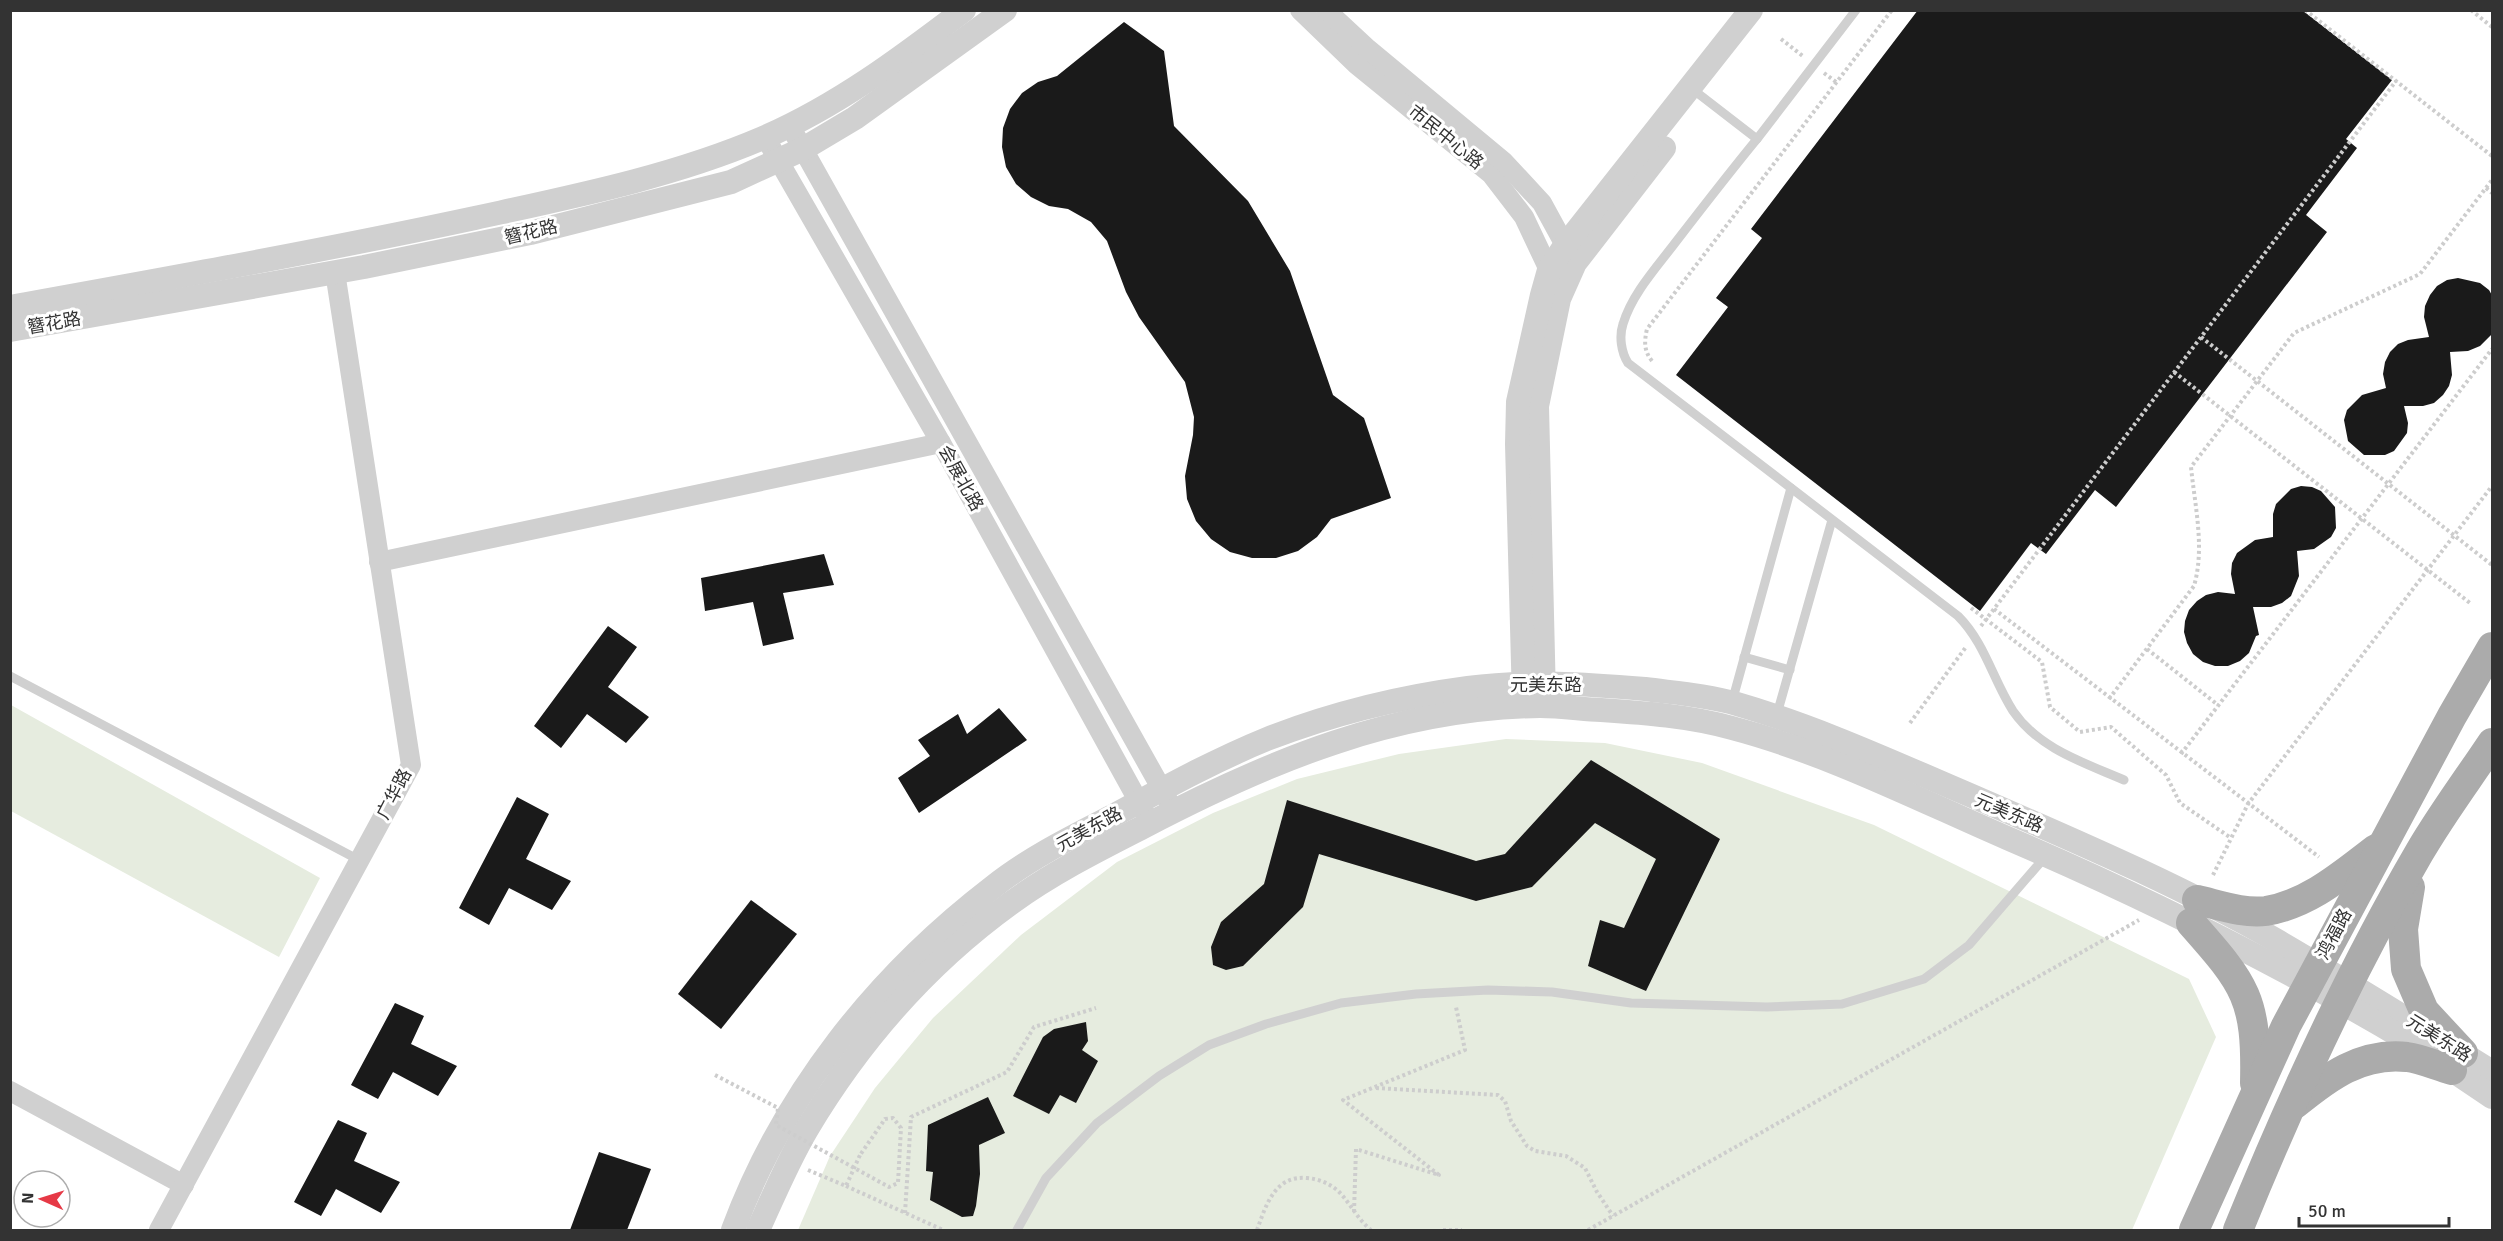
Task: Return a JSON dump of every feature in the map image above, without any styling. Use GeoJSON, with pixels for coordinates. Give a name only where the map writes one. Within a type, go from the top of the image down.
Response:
{"type":"FeatureCollection","features":[{"type":"Feature","properties":{"kind":"main road","name":"鸿福路"},"geometry":{"type":"LineString","coordinates":[[2194,1230],[2255,1094],[2313,975],[2452,716],[2493,647]]}},
{"type":"Feature","properties":{"kind":"main road","name":"鸿福路"},"geometry":{"type":"LineString","coordinates":[[2238,1230],[2288,1109],[2420,851],[2493,743]]}},
{"type":"Feature","properties":{"kind":"main road"},"geometry":{"type":"LineString","coordinates":[[2255,1094],[2256,1046],[2252,1014],[2243,988],[2194,912],[2236,909],[2265,911],[2302,900],[2384,844]]}},
{"type":"Feature","properties":{"kind":"main road"},"geometry":{"type":"LineString","coordinates":[[2420,851],[2411,881],[2403,929],[2406,969],[2424,1011],[2457,1062]]}},
{"type":"Feature","properties":{"kind":"main road"},"geometry":{"type":"LineString","coordinates":[[2288,1109],[2327,1078],[2365,1059],[2407,1058],[2457,1062]]}},
{"type":"Feature","properties":{"kind":"street","name":"簪花路"},"geometry":{"type":"LineString","coordinates":[[10,307],[362,242],[621,184],[724,154],[790,126],[843,97],[964,10]]}},
{"type":"Feature","properties":{"kind":"street","name":"簪花路"},"geometry":{"type":"LineString","coordinates":[[10,330],[335,272],[530,233],[731,182],[803,149],[883,99],[1005,10]]}},
{"type":"Feature","properties":{"kind":"street","name":"市民中心路"},"geometry":{"type":"LineString","coordinates":[[1300,10],[1357,65],[1491,174],[1524,217],[1556,279]]}},
{"type":"Feature","properties":{"kind":"street","name":"市民中心路"},"geometry":{"type":"LineString","coordinates":[[1326,10],[1368,50],[1504,162],[1542,203],[1570,255]]}},
{"type":"Feature","properties":{"kind":"street"},"geometry":{"type":"LineString","coordinates":[[1697,92],[1751,10]]}},
{"type":"Feature","properties":{"kind":"street"},"geometry":{"type":"LineString","coordinates":[[1534,695],[1517,444],[1518,402],[1556,279],[1570,255],[1697,92],[1769,10]]}},
{"type":"Feature","properties":{"kind":"street","name":"会展北路"},"geometry":{"type":"LineString","coordinates":[[790,126],[1168,800]]}},
{"type":"Feature","properties":{"kind":"street","name":"会展北路"},"geometry":{"type":"LineString","coordinates":[[765,137],[941,442],[1151,823]]}},
{"type":"Feature","properties":{"kind":"street","name":"广华路"},"geometry":{"type":"LineString","coordinates":[[159,1230],[411,765],[335,272]]}},
{"type":"Feature","properties":{"kind":"street"},"geometry":{"type":"LineString","coordinates":[[379,562],[941,442]]}},
{"type":"Feature","properties":{"kind":"street","name":"元美东路"},"geometry":{"type":"LineString","coordinates":[[758,1230],[805,1132],[837,1082],[874,1032],[914,988],[1010,903],[1075,862],[1151,823],[1168,800],[1268,739],[1336,716],[1406,697],[1473,687],[1677,716],[1729,727],[1818,757],[2047,855],[2160,908],[2194,912]]}},
{"type":"Feature","properties":{"kind":"street","name":"元美东路"},"geometry":{"type":"LineString","coordinates":[[1534,695],[1656,691],[1732,702],[1827,734],[2055,832],[2194,912],[2276,940],[2313,975],[2346,993],[2385,1027],[2457,1062],[2493,1072]]}},
{"type":"Feature","properties":{"kind":"street","name":"元美东路"},"geometry":{"type":"LineString","coordinates":[[733,1230],[784,1119],[856,1017],[897,971],[996,884],[1064,841],[1139,802],[1168,800]]}},
{"type":"Feature","properties":{"kind":"street","name":"元美东路"},"geometry":{"type":"LineString","coordinates":[[2457,1062],[2493,1097]]}},
{"type":"Feature","properties":{"kind":"street"},"geometry":{"type":"LineString","coordinates":[[10,1091],[184,1185]]}},
{"type":"Feature","properties":{"kind":"lane"},"geometry":{"type":"LineString","coordinates":[[1856,10],[1646,280],[1628,310],[1622,326],[1622,354],[1628,363],[1958,616],[1975,635],[2012,710],[2025,726],[2044,742],[2062,752],[2124,780]]}},
{"type":"Feature","properties":{"kind":"lane"},"geometry":{"type":"LineString","coordinates":[[1697,92],[1756,139]]}},
{"type":"Feature","properties":{"kind":"lane"},"geometry":{"type":"LineString","coordinates":[[1732,702],[1791,488]]}},
{"type":"Feature","properties":{"kind":"lane"},"geometry":{"type":"LineString","coordinates":[[1776,717],[1832,520]]}},
{"type":"Feature","properties":{"kind":"lane"},"geometry":{"type":"LineString","coordinates":[[1744,657],[1790,670]]}},
{"type":"Feature","properties":{"kind":"lane"},"geometry":{"type":"LineString","coordinates":[[10,676],[359,860]]}},
{"type":"Feature","properties":{"kind":"lane"},"geometry":{"type":"LineString","coordinates":[[1017,1230],[1046,1178],[1097,1123],[1159,1076],[1209,1045],[1266,1024],[1341,1002],[1416,994],[1488,990],[1552,992],[1631,1003],[1767,1007],[1842,1004],[1924,979],[1969,945],[2047,855]]}},
{"type":"Feature","properties":{"kind":"path"},"geometry":{"type":"LineString","coordinates":[[1655,366],[1647,355],[1644,342],[1647,329],[1892,10]]}},
{"type":"Feature","properties":{"kind":"path"},"geometry":{"type":"LineString","coordinates":[[2305,10],[2493,156]]}},
{"type":"Feature","properties":{"kind":"path"},"geometry":{"type":"LineString","coordinates":[[2471,10],[2493,27]]}},
{"type":"Feature","properties":{"kind":"path"},"geometry":{"type":"LineString","coordinates":[[1910,723],[1986,619],[2396,81]]}},
{"type":"Feature","properties":{"kind":"path"},"geometry":{"type":"LineString","coordinates":[[2109,699],[2194,586],[2199,569],[2200,548],[2191,467],[2294,333],[2420,274],[2493,180]]}},
{"type":"Feature","properties":{"kind":"path"},"geometry":{"type":"LineString","coordinates":[[2486,188],[2493,192]]}},
{"type":"Feature","properties":{"kind":"path"},"geometry":{"type":"LineString","coordinates":[[2201,337],[2492,565]]}},
{"type":"Feature","properties":{"kind":"path"},"geometry":{"type":"LineString","coordinates":[[2181,754],[2493,349]]}},
{"type":"Feature","properties":{"kind":"path"},"geometry":{"type":"LineString","coordinates":[[2175,372],[2470,603]]}},
{"type":"Feature","properties":{"kind":"path"},"geometry":{"type":"LineString","coordinates":[[2213,875],[2248,804],[2493,486]]}},
{"type":"Feature","properties":{"kind":"path"},"geometry":{"type":"LineString","coordinates":[[1968,604],[2042,662],[2050,707],[2080,732],[2111,727],[2166,775],[2180,803],[2231,838]]}},
{"type":"Feature","properties":{"kind":"path"},"geometry":{"type":"LineString","coordinates":[[1994,609],[2181,754],[2319,857]]}},
{"type":"Feature","properties":{"kind":"path"},"geometry":{"type":"LineString","coordinates":[[2147,649],[2218,705]]}},
{"type":"Feature","properties":{"kind":"path"},"geometry":{"type":"LineString","coordinates":[[1588,1230],[2160,908]]}},
{"type":"Feature","properties":{"kind":"path"},"geometry":{"type":"LineString","coordinates":[[1354,1212],[1356,1149],[1439,1175],[1342,1100],[1465,1050],[1456,1007]]}},
{"type":"Feature","properties":{"kind":"path"},"geometry":{"type":"LineString","coordinates":[[905,1213],[912,1117],[1007,1072],[1034,1026],[1096,1008]]}},
{"type":"Feature","properties":{"kind":"path"},"geometry":{"type":"LineString","coordinates":[[715,1075],[778,1108],[776,1125],[889,1187],[898,1183],[901,1128],[893,1118],[885,1119],[860,1155],[846,1186]]}},
{"type":"Feature","properties":{"kind":"path"},"geometry":{"type":"LineString","coordinates":[[1372,1088],[1498,1095],[1505,1101],[1511,1121],[1527,1146],[1535,1151],[1566,1156],[1585,1168],[1613,1216]]}},
{"type":"Feature","properties":{"kind":"path"},"geometry":{"type":"LineString","coordinates":[[790,1162],[943,1230]]}},
{"type":"Feature","properties":{"kind":"path"},"geometry":{"type":"LineString","coordinates":[[1257,1230],[1275,1191],[1280,1185],[1294,1177],[1326,1182],[1339,1192],[1371,1230]]}},
{"type":"Feature","properties":{"kind":"path"},"geometry":{"type":"LineString","coordinates":[[1443,1230],[1462,1230]]}},
{"type":"Feature","properties":{"kind":"shaded area"},"geometry":{"type":"Polygon","coordinates":[[[11,705],[320,878],[279,957],[11,811],[11,705]]]}},
{"type":"Feature","properties":{"kind":"shaded area"},"geometry":{"type":"Polygon","coordinates":[[[1506,739],[1605,743],[1702,763],[1874,825],[2189,979],[2216,1037],[2132,1230],[798,1230],[830,1156],[875,1088],[933,1018],[1021,935],[1117,862],[1213,813],[1297,779],[1399,754],[1506,739]]]}},
{"type":"Feature","properties":{"kind":"building"},"geometry":{"type":"Polygon","coordinates":[[[1918,10],[2302,10],[2392,80],[2346,139],[2357,148],[2306,215],[2327,232],[2116,507],[2095,490],[2046,554],[2031,543],[1980,611],[1676,375],[1728,307],[1716,298],[1762,238],[1751,229],[1918,10]]]}},
{"type":"Feature","properties":{"kind":"building"},"geometry":{"type":"Polygon","coordinates":[[[1124,22],[1164,51],[1174,126],[1248,201],[1290,271],[1333,395],[1364,418],[1391,498],[1331,519],[1317,537],[1298,551],[1276,558],[1252,558],[1230,552],[1211,539],[1196,521],[1187,499],[1185,476],[1194,417],[1185,382],[1139,317],[1126,292],[1107,241],[1091,222],[1068,209],[1049,206],[1031,197],[1016,184],[1006,167],[1002,147],[1003,128],[1010,109],[1022,93],[1038,82],[1057,76],[1124,22]]]}},
{"type":"Feature","properties":{"kind":"building"},"geometry":{"type":"Polygon","coordinates":[[[2458,278],[2480,283],[2489,290],[2493,297],[2493,333],[2480,346],[2468,351],[2450,352],[2452,375],[2449,386],[2434,403],[2423,406],[2404,406],[2408,423],[2407,433],[2394,451],[2385,455],[2364,455],[2348,441],[2344,420],[2347,410],[2362,395],[2386,388],[2383,374],[2385,362],[2390,352],[2398,344],[2429,337],[2424,317],[2425,306],[2430,295],[2437,286],[2447,280],[2458,278]]]}},
{"type":"Feature","properties":{"kind":"building"},"geometry":{"type":"Polygon","coordinates":[[[2301,486],[2321,491],[2335,507],[2336,528],[2331,537],[2314,549],[2297,551],[2299,576],[2291,596],[2271,607],[2253,607],[2259,635],[2256,636],[2249,653],[2240,661],[2228,666],[2215,666],[2203,662],[2193,654],[2184,632],[2189,610],[2206,595],[2218,592],[2235,594],[2231,574],[2232,563],[2237,553],[2255,540],[2273,537],[2273,514],[2276,504],[2291,489],[2301,486]]]}},
{"type":"Feature","properties":{"kind":"building"},"geometry":{"type":"Polygon","coordinates":[[[824,554],[834,585],[783,593],[794,639],[763,646],[753,602],[705,611],[701,578],[824,554]]]}},
{"type":"Feature","properties":{"kind":"building"},"geometry":{"type":"Polygon","coordinates":[[[608,626],[637,647],[608,687],[649,717],[626,743],[587,714],[561,748],[534,726],[608,626]]]}},
{"type":"Feature","properties":{"kind":"building"},"geometry":{"type":"Polygon","coordinates":[[[999,708],[1027,740],[919,813],[898,778],[930,756],[918,740],[958,714],[967,734],[999,708]]]}},
{"type":"Feature","properties":{"kind":"building"},"geometry":{"type":"Polygon","coordinates":[[[1591,760],[1720,839],[1646,991],[1588,966],[1600,920],[1624,928],[1656,859],[1595,823],[1532,887],[1476,901],[1319,854],[1303,907],[1243,966],[1226,970],[1213,965],[1211,947],[1221,922],[1264,884],[1287,800],[1476,861],[1505,854],[1591,760]]]}},
{"type":"Feature","properties":{"kind":"building"},"geometry":{"type":"Polygon","coordinates":[[[517,797],[549,814],[526,859],[571,881],[552,910],[509,888],[489,925],[459,908],[517,797]]]}},
{"type":"Feature","properties":{"kind":"building"},"geometry":{"type":"Polygon","coordinates":[[[751,900],[797,934],[721,1029],[678,994],[751,900]]]}},
{"type":"Feature","properties":{"kind":"building"},"geometry":{"type":"Polygon","coordinates":[[[395,1003],[424,1016],[411,1044],[457,1066],[438,1096],[393,1072],[378,1099],[351,1085],[395,1003]]]}},
{"type":"Feature","properties":{"kind":"building"},"geometry":{"type":"Polygon","coordinates":[[[1086,1022],[1088,1041],[1082,1050],[1098,1061],[1076,1103],[1060,1095],[1049,1114],[1013,1096],[1043,1037],[1054,1029],[1086,1022]]]}},
{"type":"Feature","properties":{"kind":"building"},"geometry":{"type":"Polygon","coordinates":[[[988,1097],[1005,1133],[979,1145],[980,1174],[976,1206],[973,1216],[962,1217],[930,1200],[933,1172],[926,1171],[928,1125],[988,1097]]]}},
{"type":"Feature","properties":{"kind":"building"},"geometry":{"type":"Polygon","coordinates":[[[338,1120],[367,1133],[354,1161],[400,1182],[381,1213],[336,1189],[321,1216],[294,1202],[338,1120]]]}},
{"type":"Feature","properties":{"kind":"building"},"geometry":{"type":"Polygon","coordinates":[[[599,1152],[651,1169],[627,1230],[570,1230],[599,1152]]]}}]}
